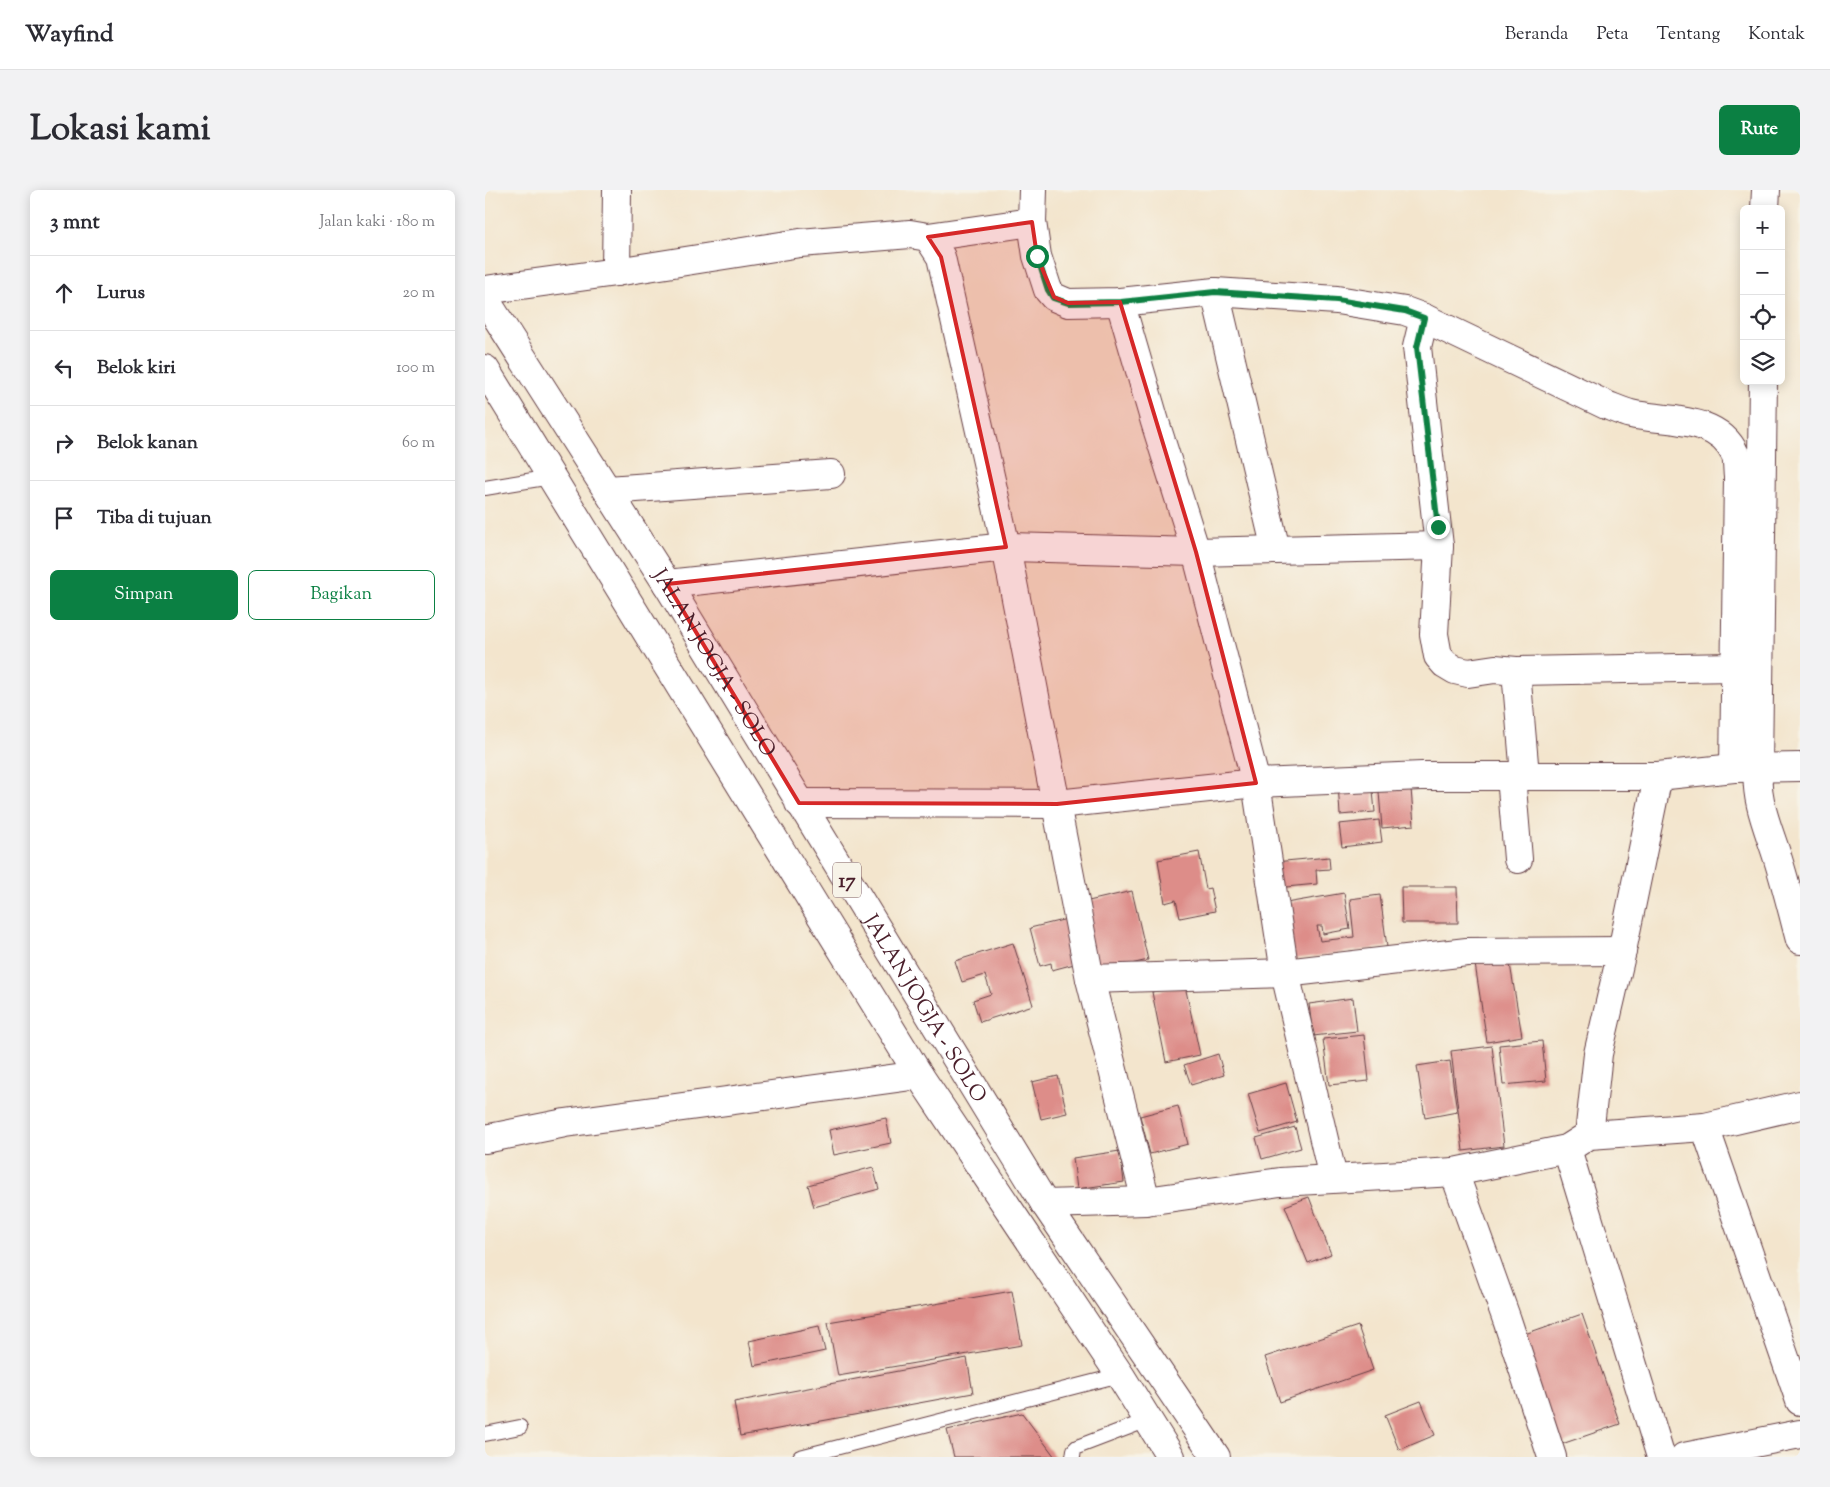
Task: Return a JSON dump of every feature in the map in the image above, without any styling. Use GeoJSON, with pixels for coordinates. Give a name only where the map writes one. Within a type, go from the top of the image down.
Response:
{"type":"FeatureCollection","features":[{"type":"Feature","properties":{"kind":"main road"},"geometry":{"type":"LineString","coordinates":[[616,272],[617,190]]}},
{"type":"Feature","properties":{"kind":"main road"},"geometry":{"type":"LineString","coordinates":[[1033,190],[1032,222],[1037,256],[1048,290],[1053,298],[1068,303],[1121,302],[1215,292],[1337,300],[1405,311],[1424,318],[1606,405],[1630,414],[1698,424],[1713,430],[1726,441],[1735,455],[1738,477],[1734,668],[1746,768],[1757,784],[1764,819],[1776,851],[1800,940]]}},
{"type":"Feature","properties":{"kind":"main road"},"geometry":{"type":"LineString","coordinates":[[1765,190],[1765,205]]}},
{"type":"Feature","properties":{"kind":"main road"},"geometry":{"type":"LineString","coordinates":[[485,290],[799,244],[910,234],[928,238],[1032,222]]}},
{"type":"Feature","properties":{"kind":"main road"},"geometry":{"type":"LineString","coordinates":[[928,238],[941,257],[1006,547],[1090,979],[1146,1202]]}},
{"type":"Feature","properties":{"kind":"main road"},"geometry":{"type":"LineString","coordinates":[[1215,292],[1276,550]]}},
{"type":"Feature","properties":{"kind":"main road","name":"JALAN JOGJA - SOLO"},"geometry":{"type":"LineString","coordinates":[[485,299],[667,584],[1045,1204],[1216,1457]]}},
{"type":"Feature","properties":{"kind":"main road"},"geometry":{"type":"LineString","coordinates":[[1121,302],[1155,422],[1196,552],[1256,783],[1285,973],[1333,1178]]}},
{"type":"Feature","properties":{"kind":"main road"},"geometry":{"type":"LineString","coordinates":[[1424,318],[1417,347],[1439,546],[1434,634],[1438,656],[1445,664],[1455,670],[1468,673],[1495,669],[1516,671],[1734,668]]}},
{"type":"Feature","properties":{"kind":"main road","name":"JALAN JOGJA - SOLO"},"geometry":{"type":"LineString","coordinates":[[485,369],[919,1075],[1120,1374],[1171,1457]]}},
{"type":"Feature","properties":{"kind":"main road"},"geometry":{"type":"LineString","coordinates":[[1746,768],[1763,385]]}},
{"type":"Feature","properties":{"kind":"main road"},"geometry":{"type":"LineString","coordinates":[[608,490],[831,474]]}},
{"type":"Feature","properties":{"kind":"main road"},"geometry":{"type":"LineString","coordinates":[[667,584],[1006,547],[1196,552],[1439,546]]}},
{"type":"Feature","properties":{"kind":"main road"},"geometry":{"type":"LineString","coordinates":[[1516,671],[1518,859]]}},
{"type":"Feature","properties":{"kind":"main road"},"geometry":{"type":"LineString","coordinates":[[799,803],[1057,804],[1256,783],[1422,776],[1659,776],[1746,768],[1800,767]]}},
{"type":"Feature","properties":{"kind":"main road"},"geometry":{"type":"LineString","coordinates":[[1659,776],[1622,951],[1578,1142],[1661,1457]]}},
{"type":"Feature","properties":{"kind":"main road"},"geometry":{"type":"LineString","coordinates":[[1090,979],[1285,973],[1467,952],[1622,951]]}},
{"type":"Feature","properties":{"kind":"main road"},"geometry":{"type":"LineString","coordinates":[[485,1139],[565,1123],[919,1075]]}},
{"type":"Feature","properties":{"kind":"main road"},"geometry":{"type":"LineString","coordinates":[[1045,1204],[1146,1202],[1280,1182],[1454,1172],[1578,1142],[1705,1127],[1800,1105]]}},
{"type":"Feature","properties":{"kind":"main road"},"geometry":{"type":"LineString","coordinates":[[1705,1127],[1800,1401]]}},
{"type":"Feature","properties":{"kind":"main road"},"geometry":{"type":"LineString","coordinates":[[1454,1172],[1507,1320],[1553,1457]]}},
{"type":"Feature","properties":{"kind":"main road"},"geometry":{"type":"LineString","coordinates":[[1685,1457],[1800,1434]]}},
{"type":"Feature","properties":{"kind":"lane"},"geometry":{"type":"LineString","coordinates":[[485,488],[551,477]]}},
{"type":"Feature","properties":{"kind":"lane"},"geometry":{"type":"LineString","coordinates":[[800,1457],[1120,1374]]}},
{"type":"Feature","properties":{"kind":"lane"},"geometry":{"type":"LineString","coordinates":[[1073,1457],[1074,1450],[1077,1447],[1148,1420]]}},
{"type":"Feature","properties":{"kind":"lane"},"geometry":{"type":"LineString","coordinates":[[485,1434],[520,1427]]}},
{"type":"Feature","properties":{"kind":"highlighted area"},"geometry":{"type":"Polygon","coordinates":[[[1032,222],[1037,256],[1054,297],[1068,303],[1120,302],[1196,552],[1256,783],[1057,804],[799,803],[667,584],[1006,547],[941,257],[928,237],[1032,222]]]}},
{"type":"Feature","properties":{"kind":"building"},"geometry":{"type":"Polygon","coordinates":[[[1410,777],[1414,825],[1382,828],[1378,780],[1410,777]]]}},
{"type":"Feature","properties":{"kind":"building"},"geometry":{"type":"Polygon","coordinates":[[[1372,780],[1375,812],[1340,815],[1338,783],[1372,780]]]}},
{"type":"Feature","properties":{"kind":"building"},"geometry":{"type":"Polygon","coordinates":[[[1379,820],[1382,842],[1342,847],[1339,824],[1379,820]]]}},
{"type":"Feature","properties":{"kind":"building"},"geometry":{"type":"Polygon","coordinates":[[[1199,852],[1206,889],[1210,888],[1215,911],[1180,918],[1176,900],[1165,903],[1158,860],[1199,852]]]}},
{"type":"Feature","properties":{"kind":"building"},"geometry":{"type":"Polygon","coordinates":[[[1329,857],[1330,869],[1316,870],[1317,884],[1276,888],[1274,862],[1329,857]]]}},
{"type":"Feature","properties":{"kind":"building"},"geometry":{"type":"Polygon","coordinates":[[[1401,887],[1457,887],[1458,923],[1402,923],[1401,887]]]}},
{"type":"Feature","properties":{"kind":"building"},"geometry":{"type":"Polygon","coordinates":[[[1132,891],[1148,960],[1096,972],[1080,903],[1132,891]]]}},
{"type":"Feature","properties":{"kind":"building"},"geometry":{"type":"Polygon","coordinates":[[[1344,893],[1350,929],[1323,934],[1322,926],[1317,926],[1320,941],[1354,937],[1350,899],[1380,895],[1387,947],[1294,959],[1280,904],[1344,893]]]}},
{"type":"Feature","properties":{"kind":"building"},"geometry":{"type":"Polygon","coordinates":[[[1067,919],[1078,963],[1052,970],[1051,963],[1040,966],[1030,928],[1067,919]]]}},
{"type":"Feature","properties":{"kind":"building"},"geometry":{"type":"Polygon","coordinates":[[[1013,943],[1033,1005],[980,1022],[973,1000],[991,994],[985,975],[962,982],[955,961],[1013,943]]]}},
{"type":"Feature","properties":{"kind":"building"},"geometry":{"type":"Polygon","coordinates":[[[1509,958],[1522,1036],[1487,1042],[1475,964],[1509,958]]]}},
{"type":"Feature","properties":{"kind":"building"},"geometry":{"type":"Polygon","coordinates":[[[1185,986],[1200,1055],[1166,1062],[1152,992],[1185,986]]]}},
{"type":"Feature","properties":{"kind":"building"},"geometry":{"type":"Polygon","coordinates":[[[1353,998],[1357,1031],[1313,1036],[1309,1004],[1353,998]]]}},
{"type":"Feature","properties":{"kind":"building"},"geometry":{"type":"Polygon","coordinates":[[[1364,1035],[1369,1081],[1329,1085],[1323,1039],[1364,1035]]]}},
{"type":"Feature","properties":{"kind":"building"},"geometry":{"type":"Polygon","coordinates":[[[1542,1041],[1546,1081],[1503,1085],[1499,1045],[1542,1041]]]}},
{"type":"Feature","properties":{"kind":"building"},"geometry":{"type":"Polygon","coordinates":[[[1492,1046],[1504,1146],[1463,1151],[1451,1051],[1492,1046]]]}},
{"type":"Feature","properties":{"kind":"building"},"geometry":{"type":"Polygon","coordinates":[[[1218,1054],[1224,1075],[1191,1085],[1184,1065],[1218,1054]]]}},
{"type":"Feature","properties":{"kind":"building"},"geometry":{"type":"Polygon","coordinates":[[[1450,1061],[1457,1112],[1425,1118],[1417,1066],[1450,1061]]]}},
{"type":"Feature","properties":{"kind":"building"},"geometry":{"type":"Polygon","coordinates":[[[1058,1076],[1067,1113],[1041,1119],[1032,1082],[1058,1076]]]}},
{"type":"Feature","properties":{"kind":"building"},"geometry":{"type":"Polygon","coordinates":[[[1286,1083],[1297,1122],[1260,1133],[1248,1094],[1286,1083]]]}},
{"type":"Feature","properties":{"kind":"building"},"geometry":{"type":"Polygon","coordinates":[[[1178,1106],[1188,1144],[1150,1154],[1140,1116],[1178,1106]]]}},
{"type":"Feature","properties":{"kind":"building"},"geometry":{"type":"Polygon","coordinates":[[[886,1118],[891,1143],[834,1155],[829,1130],[886,1118]]]}},
{"type":"Feature","properties":{"kind":"building"},"geometry":{"type":"Polygon","coordinates":[[[1295,1127],[1301,1148],[1262,1159],[1256,1138],[1295,1127]]]}},
{"type":"Feature","properties":{"kind":"building"},"geometry":{"type":"Polygon","coordinates":[[[1120,1151],[1124,1182],[1077,1189],[1073,1158],[1120,1151]]]}},
{"type":"Feature","properties":{"kind":"building"},"geometry":{"type":"Polygon","coordinates":[[[873,1167],[879,1189],[814,1207],[808,1185],[873,1167]]]}},
{"type":"Feature","properties":{"kind":"building"},"geometry":{"type":"Polygon","coordinates":[[[1309,1197],[1331,1254],[1308,1263],[1285,1206],[1309,1197]]]}},
{"type":"Feature","properties":{"kind":"building"},"geometry":{"type":"Polygon","coordinates":[[[1012,1291],[1022,1345],[838,1376],[828,1322],[1012,1291]]]}},
{"type":"Feature","properties":{"kind":"building"},"geometry":{"type":"Polygon","coordinates":[[[1582,1314],[1620,1424],[1556,1446],[1519,1336],[1582,1314]]]}},
{"type":"Feature","properties":{"kind":"building"},"geometry":{"type":"Polygon","coordinates":[[[819,1326],[825,1351],[754,1366],[749,1341],[819,1326]]]}},
{"type":"Feature","properties":{"kind":"building"},"geometry":{"type":"Polygon","coordinates":[[[1358,1326],[1373,1370],[1280,1402],[1265,1357],[1358,1326]]]}},
{"type":"Feature","properties":{"kind":"building"},"geometry":{"type":"Polygon","coordinates":[[[967,1358],[973,1393],[740,1436],[734,1402],[967,1358]]]}},
{"type":"Feature","properties":{"kind":"building"},"geometry":{"type":"Polygon","coordinates":[[[1421,1401],[1435,1435],[1399,1450],[1385,1415],[1421,1401]]]}},
{"type":"Feature","properties":{"kind":"building"},"geometry":{"type":"Polygon","coordinates":[[[1022,1413],[1055,1457],[954,1457],[947,1430],[1022,1413]]]}},
{"type":"Feature","properties":{"kind":"route"},"geometry":{"type":"LineString","coordinates":[[1037,256],[1048,290],[1053,298],[1068,303],[1121,302],[1215,292],[1337,300],[1405,311],[1424,318],[1417,347],[1438,527]]}}]}
